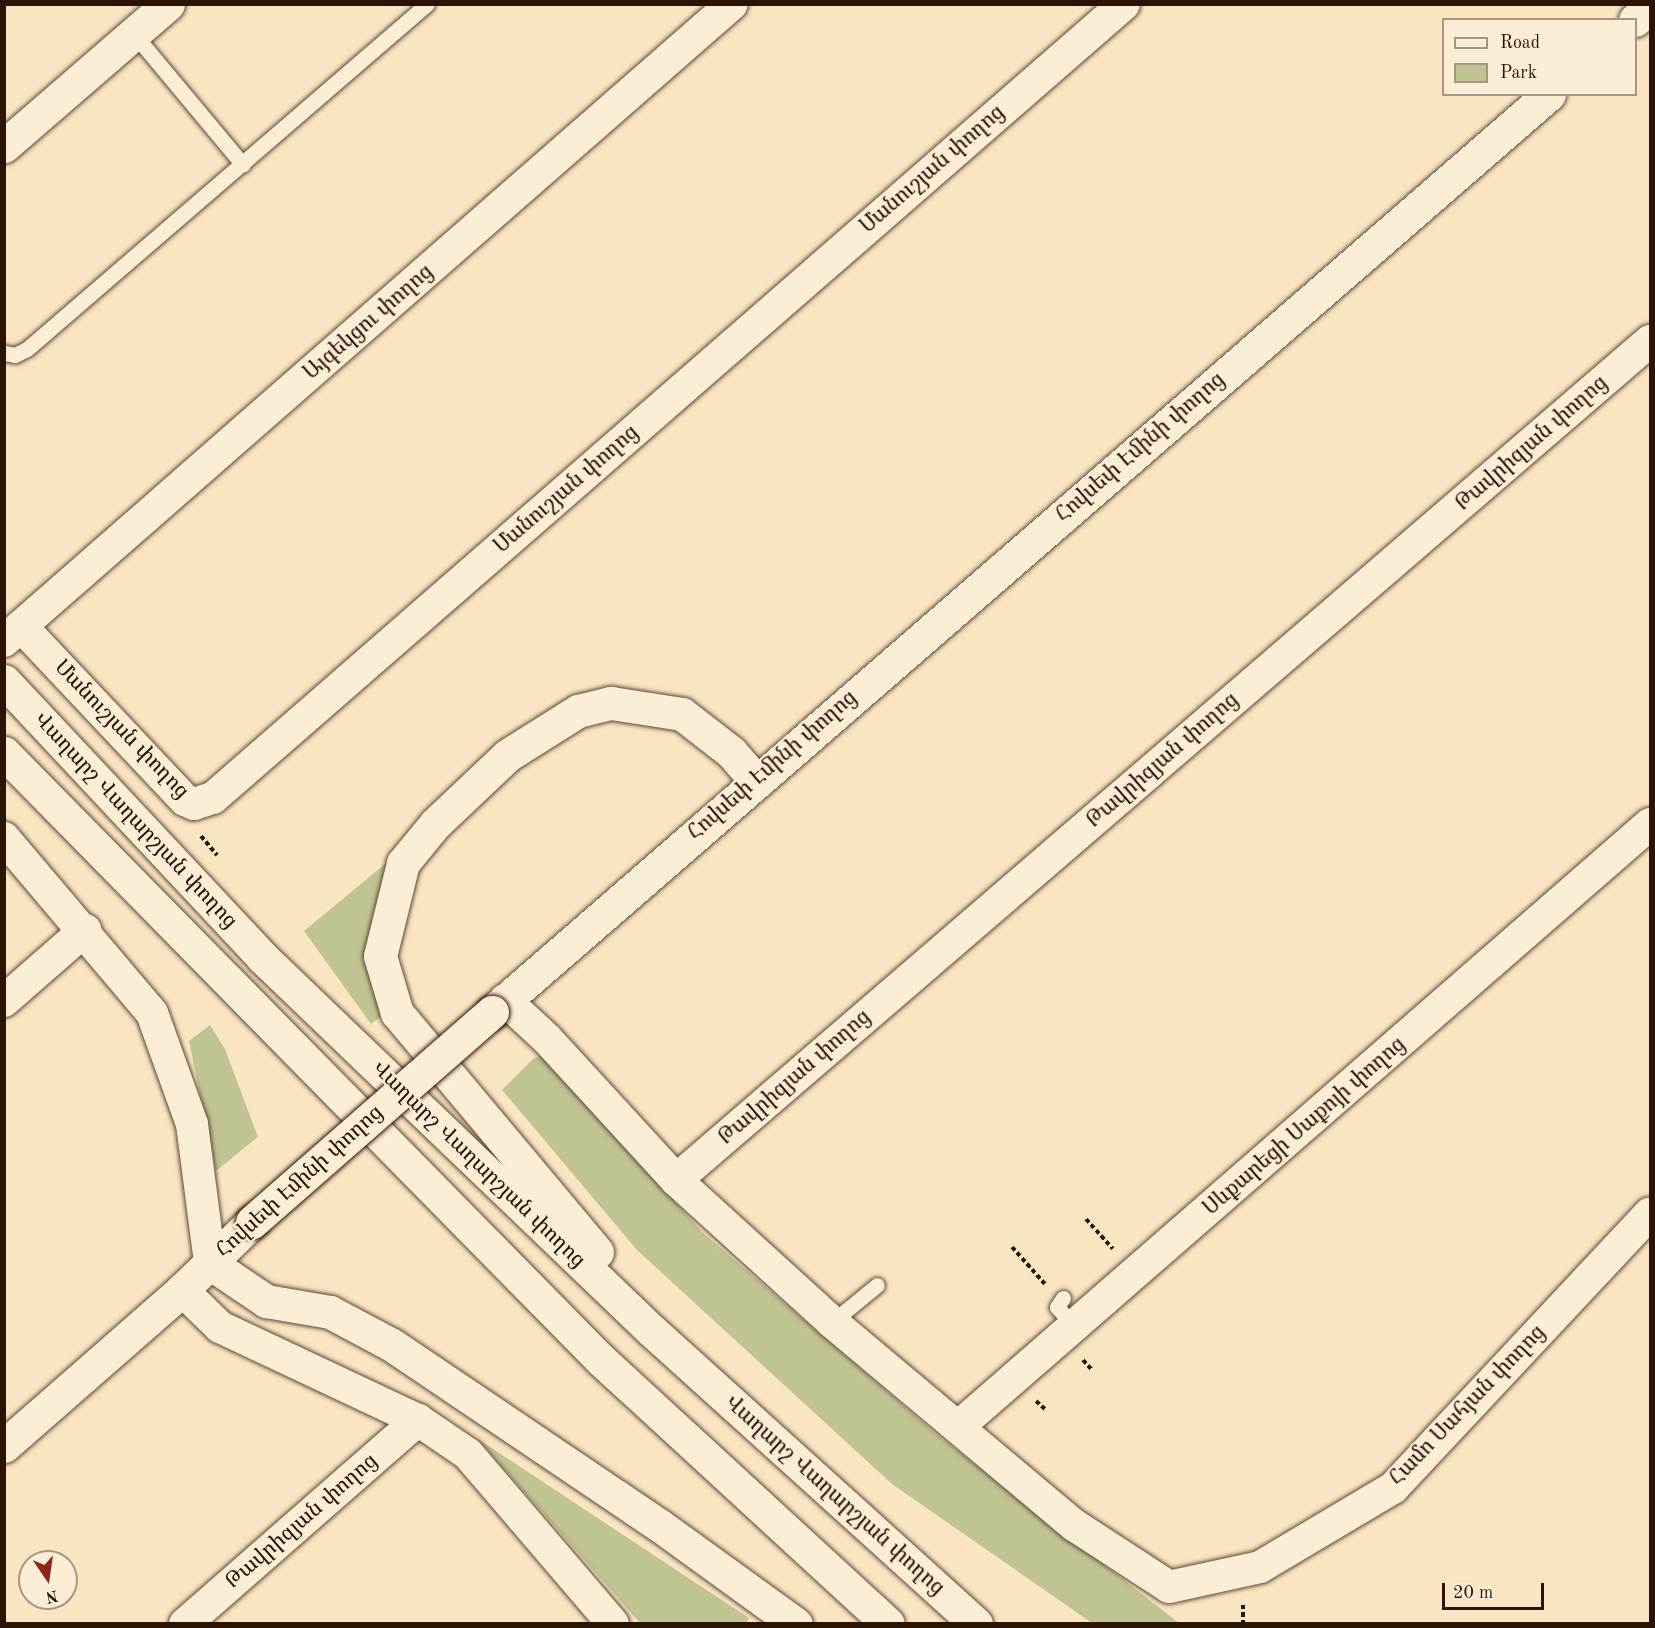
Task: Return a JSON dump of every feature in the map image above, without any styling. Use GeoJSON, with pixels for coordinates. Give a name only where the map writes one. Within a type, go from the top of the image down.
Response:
{"type":"FeatureCollection","features":[{"type":"Feature","properties":{"kind":"main road"},"geometry":{"type":"LineString","coordinates":[[4,146],[168,4]]}},
{"type":"Feature","properties":{"kind":"main road"},"geometry":{"type":"LineString","coordinates":[[1637,18],[1650,6]]}},
{"type":"Feature","properties":{"kind":"main road","name":"Հովսեփ Էմինի փողոց"},"geometry":{"type":"LineString","coordinates":[[4,1446],[182,1290],[252,1222],[498,1006],[1547,96]]}},
{"type":"Feature","properties":{"kind":"main road","name":"Վաղարշ Վաղարշյան փողոց"},"geometry":{"type":"LineString","coordinates":[[4,681],[262,957],[651,1330],[976,1623]]}},
{"type":"Feature","properties":{"kind":"main road"},"geometry":{"type":"LineString","coordinates":[[651,1330],[594,1249],[396,1013],[380,956],[388,910],[403,863],[435,824],[508,755],[578,711],[611,703],[682,714],[731,752],[756,781]]}},
{"type":"Feature","properties":{"kind":"main road","name":"Վաղարշ Վաղարշյան փողոց"},"geometry":{"type":"LineString","coordinates":[[4,753],[600,1359],[888,1623]]}},
{"type":"Feature","properties":{"kind":"main road"},"geometry":{"type":"LineString","coordinates":[[210,1263],[266,1301],[330,1312],[392,1345],[659,1525],[796,1623]]}},
{"type":"Feature","properties":{"kind":"street","name":"Այգեկցու փողոց"},"geometry":{"type":"LineString","coordinates":[[13,633],[732,4]]}},
{"type":"Feature","properties":{"kind":"street","name":"Մանուշյան փողոց"},"geometry":{"type":"LineString","coordinates":[[13,633],[185,800],[194,804],[213,798],[1124,4]]}},
{"type":"Feature","properties":{"kind":"street","name":"Թավրիզյան փողոց"},"geometry":{"type":"LineString","coordinates":[[676,1180],[1650,341]]}},
{"type":"Feature","properties":{"kind":"street","name":"Սևքարեցի Սաքոյի փողոց"},"geometry":{"type":"LineString","coordinates":[[958,1427],[1650,824]]}},
{"type":"Feature","properties":{"kind":"street"},"geometry":{"type":"LineString","coordinates":[[4,838],[85,930],[152,1013],[192,1124],[210,1263]]}},
{"type":"Feature","properties":{"kind":"street"},"geometry":{"type":"LineString","coordinates":[[4,1001],[85,930]]}},
{"type":"Feature","properties":{"kind":"street","name":"Համո Սահյան փողոց"},"geometry":{"type":"LineString","coordinates":[[498,1006],[547,1039],[676,1180],[832,1322],[1074,1525],[1169,1587],[1260,1567],[1393,1488],[1650,1214]]}},
{"type":"Feature","properties":{"kind":"street"},"geometry":{"type":"LineString","coordinates":[[182,1290],[220,1327],[418,1420],[468,1454],[613,1623]]}},
{"type":"Feature","properties":{"kind":"street","name":"Թավրիզյան փողոց"},"geometry":{"type":"LineString","coordinates":[[185,1623],[418,1420]]}},
{"type":"Feature","properties":{"kind":"lane"},"geometry":{"type":"LineString","coordinates":[[4,353],[15,355],[27,349],[243,165],[426,4]]}},
{"type":"Feature","properties":{"kind":"lane"},"geometry":{"type":"LineString","coordinates":[[134,34],[243,165]]}},
{"type":"Feature","properties":{"kind":"lane"},"geometry":{"type":"LineString","coordinates":[[832,1322],[877,1285]]}},
{"type":"Feature","properties":{"kind":"lane"},"geometry":{"type":"LineString","coordinates":[[1063,1298],[1057,1307],[1075,1327]]}},
{"type":"Feature","properties":{"kind":"path"},"geometry":{"type":"LineString","coordinates":[[1086,1219],[1107,1242]]}},
{"type":"Feature","properties":{"kind":"path"},"geometry":{"type":"LineString","coordinates":[[1012,1247],[1047,1286]]}},
{"type":"Feature","properties":{"kind":"green space"},"geometry":{"type":"Polygon","coordinates":[[[391,859],[383,1015],[371,1024],[304,931],[391,859]]]}},
{"type":"Feature","properties":{"kind":"green space"},"geometry":{"type":"Polygon","coordinates":[[[210,1025],[225,1049],[258,1137],[216,1171],[189,1041],[210,1025]]]}},
{"type":"Feature","properties":{"kind":"green space"},"geometry":{"type":"Polygon","coordinates":[[[545,1054],[702,1232],[936,1434],[1179,1623],[1092,1623],[892,1484],[637,1250],[502,1090],[533,1059],[545,1054]]]}},
{"type":"Feature","properties":{"kind":"green space"},"geometry":{"type":"Polygon","coordinates":[[[478,1439],[749,1618],[746,1623],[640,1623],[478,1439]]]}}]}
